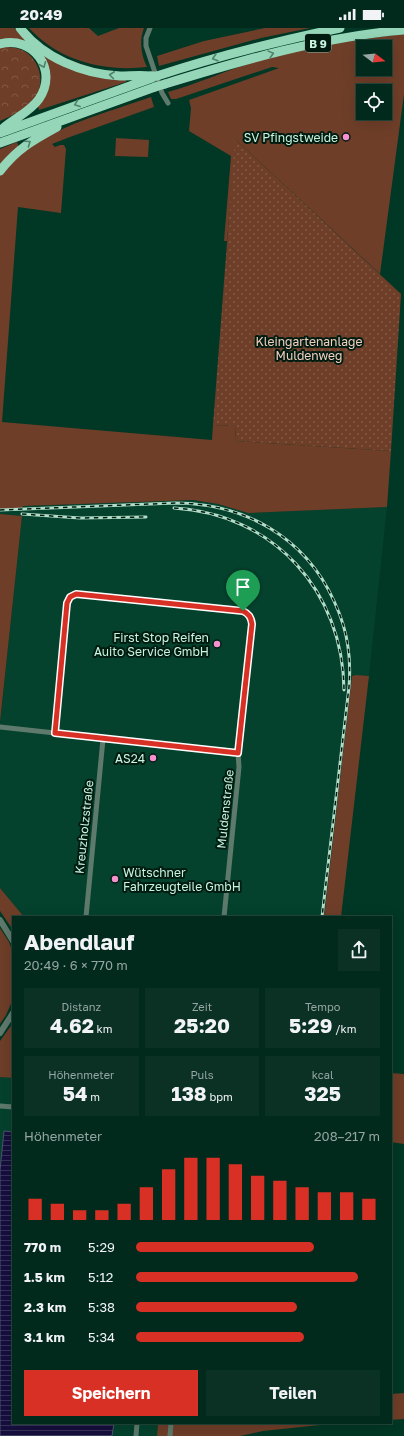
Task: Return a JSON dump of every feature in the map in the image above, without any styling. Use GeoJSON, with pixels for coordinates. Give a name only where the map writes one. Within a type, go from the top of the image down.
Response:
{"type":"FeatureCollection","features":[{"type":"Feature","properties":{"kind":"highway","name":"B 9"},"geometry":{"type":"LineString","coordinates":[[20,28],[45,51],[69,64],[87,71],[109,75],[157,79],[341,38],[404,30]]}},
{"type":"Feature","properties":{"kind":"highway","name":"B 9"},"geometry":{"type":"LineString","coordinates":[[0,143],[83,112],[157,79],[213,58],[340,28]]}},
{"type":"Feature","properties":{"kind":"highway"},"geometry":{"type":"LineString","coordinates":[[0,44],[15,42],[32,50],[43,64],[46,79],[43,92],[34,105],[26,112],[12,120],[0,132]]}},
{"type":"Feature","properties":{"kind":"highway"},"geometry":{"type":"LineString","coordinates":[[0,132],[157,79]]}},
{"type":"Feature","properties":{"kind":"highway"},"geometry":{"type":"LineString","coordinates":[[0,170],[15,153],[29,142],[83,112]]}},
{"type":"Feature","properties":{"kind":"street"},"geometry":{"type":"LineString","coordinates":[[150,28],[146,38],[146,46],[162,93],[168,103]]}},
{"type":"Feature","properties":{"kind":"street","name":"Muldenstraße"},"geometry":{"type":"LineString","coordinates":[[55,733],[67,608],[70,597],[76,594],[243,611],[251,617],[252,624],[238,753],[239,767],[224,916]]}},
{"type":"Feature","properties":{"kind":"street"},"geometry":{"type":"LineString","coordinates":[[0,728],[238,753]]}},
{"type":"Feature","properties":{"kind":"street","name":"Kreuzholzstraße"},"geometry":{"type":"LineString","coordinates":[[86,916],[103,739]]}},
{"type":"Feature","properties":{"kind":"street"},"geometry":{"type":"LineString","coordinates":[[0,920],[12,939]]}},
{"type":"Feature","properties":{"kind":"street"},"geometry":{"type":"LineString","coordinates":[[0,1033],[12,1015]]}},
{"type":"Feature","properties":{"kind":"street"},"geometry":{"type":"LineString","coordinates":[[0,1106],[12,1107]]}},
{"type":"Feature","properties":{"kind":"street"},"geometry":{"type":"LineString","coordinates":[[136,1436],[137,1424]]}},
{"type":"Feature","properties":{"kind":"street"},"geometry":{"type":"LineString","coordinates":[[170,1436],[171,1424]]}},
{"type":"Feature","properties":{"kind":"shaded area"},"geometry":{"type":"Polygon","coordinates":[[[193,500],[218,504],[248,513],[387,507],[369,676],[352,676],[324,916],[23,916],[0,888],[0,725],[22,516],[0,514],[0,509],[22,508],[23,506],[193,500]]]}},
{"type":"Feature","properties":{"kind":"shaded area"},"geometry":{"type":"Polygon","coordinates":[[[0,1077],[12,1078],[12,1424],[158,1424],[157,1436],[0,1436],[0,1077]]]}},
{"type":"Feature","properties":{"kind":"shaded area"},"geometry":{"type":"Polygon","coordinates":[[[4,1131],[12,1132],[12,1424],[114,1424],[112,1436],[0,1436],[0,1170],[4,1131]]]}},
{"type":"Feature","properties":{"kind":"green space"},"geometry":{"type":"Polygon","coordinates":[[[0,28],[14,28],[33,46],[11,38],[0,39],[0,28]]]}},
{"type":"Feature","properties":{"kind":"green space"},"geometry":{"type":"Polygon","coordinates":[[[29,28],[89,28],[98,36],[119,28],[144,28],[142,33],[141,48],[147,67],[115,68],[83,62],[54,49],[29,28]]]}},
{"type":"Feature","properties":{"kind":"green space"},"geometry":{"type":"Polygon","coordinates":[[[265,28],[310,28],[261,38],[159,66],[157,56],[204,41],[265,28]]]}},
{"type":"Feature","properties":{"kind":"green space"},"geometry":{"type":"Polygon","coordinates":[[[404,34],[404,94],[380,274],[236,140],[227,241],[224,241],[231,156],[189,131],[191,108],[189,100],[279,68],[272,67],[176,99],[171,99],[168,92],[272,57],[291,52],[356,41],[356,76],[392,76],[392,40],[361,40],[404,34]]]}},
{"type":"Feature","properties":{"kind":"green space"},"geometry":{"type":"Polygon","coordinates":[[[0,47],[18,49],[29,55],[37,66],[40,85],[36,97],[28,105],[20,111],[0,121],[0,47]]]}},
{"type":"Feature","properties":{"kind":"green space"},"geometry":{"type":"Polygon","coordinates":[[[39,50],[126,79],[126,82],[39,110],[38,106],[47,91],[49,79],[46,66],[39,50]]]}},
{"type":"Feature","properties":{"kind":"green space"},"geometry":{"type":"Polygon","coordinates":[[[151,97],[154,107],[52,144],[55,147],[64,145],[66,149],[61,213],[18,207],[2,422],[212,440],[213,425],[236,426],[235,441],[391,451],[387,507],[248,513],[218,504],[193,500],[23,506],[22,508],[0,509],[0,149],[17,142],[21,154],[50,135],[66,127],[151,97]]]}},
{"type":"Feature","properties":{"kind":"green space"},"geometry":{"type":"Polygon","coordinates":[[[116,138],[149,140],[148,157],[115,156],[116,138]]]}},
{"type":"Feature","properties":{"kind":"green space","name":"Kleingartenanlage Muldenweg"},"geometry":{"type":"Polygon","coordinates":[[[235,139],[401,294],[391,451],[235,441],[236,426],[213,425],[235,139]]]}},
{"type":"Feature","properties":{"kind":"green space"},"geometry":{"type":"Polygon","coordinates":[[[0,514],[22,516],[0,722],[0,514]]]}},
{"type":"Feature","properties":{"kind":"green space"},"geometry":{"type":"Polygon","coordinates":[[[352,676],[369,676],[341,916],[324,916],[352,676]]]}},
{"type":"Feature","properties":{"kind":"green space"},"geometry":{"type":"Polygon","coordinates":[[[0,888],[23,916],[12,916],[12,929],[0,911],[0,888]]]}},
{"type":"Feature","properties":{"kind":"green space"},"geometry":{"type":"Polygon","coordinates":[[[0,928],[9,942],[12,950],[12,1001],[0,1024],[0,928]]]}},
{"type":"Feature","properties":{"kind":"green space"},"geometry":{"type":"Polygon","coordinates":[[[12,1024],[12,1078],[0,1077],[0,1041],[12,1024]]]}},
{"type":"Feature","properties":{"kind":"green space"},"geometry":{"type":"Polygon","coordinates":[[[392,1073],[404,1074],[404,1144],[392,1142],[392,1073]]]}},
{"type":"Feature","properties":{"kind":"green space"},"geometry":{"type":"Polygon","coordinates":[[[404,1393],[404,1419],[392,1420],[392,1394],[404,1393]]]}},
{"type":"Feature","properties":{"kind":"green space"},"geometry":{"type":"Polygon","coordinates":[[[158,1424],[330,1424],[263,1431],[240,1436],[157,1436],[158,1424]]]}},
{"type":"Feature","properties":{"kind":"railway"},"geometry":{"type":"LineString","coordinates":[[0,510],[175,503],[200,505],[225,509],[248,517],[270,528],[289,542],[307,559],[322,578],[337,607],[346,635],[350,672],[322,916]]}},
{"type":"Feature","properties":{"kind":"railway"},"geometry":{"type":"LineString","coordinates":[[174,508],[210,513],[243,525],[271,542],[296,564],[316,590],[331,621],[341,654],[344,690]]}},
{"type":"Feature","properties":{"kind":"railway"},"geometry":{"type":"LineString","coordinates":[[22,514],[80,518],[146,517]]}},
{"type":"Feature","properties":{"kind":"place","name":"SV Pfingstweide"},"geometry":{"type":"Point","coordinates":[346,137]}},
{"type":"Feature","properties":{"kind":"place","name":"First Stop Reifen Auito Service GmbH"},"geometry":{"type":"Point","coordinates":[217,644]}},
{"type":"Feature","properties":{"kind":"place","name":"AS24"},"geometry":{"type":"Point","coordinates":[153,758]}},
{"type":"Feature","properties":{"kind":"place","name":"Wütschner Fahrzeugteile GmbH"},"geometry":{"type":"Point","coordinates":[115,879]}},
{"type":"Feature","properties":{"kind":"route"},"geometry":{"type":"LineString","coordinates":[[76,594],[243,611],[251,617],[252,624],[238,753],[55,733],[67,603],[70,597],[76,594]]}}]}
